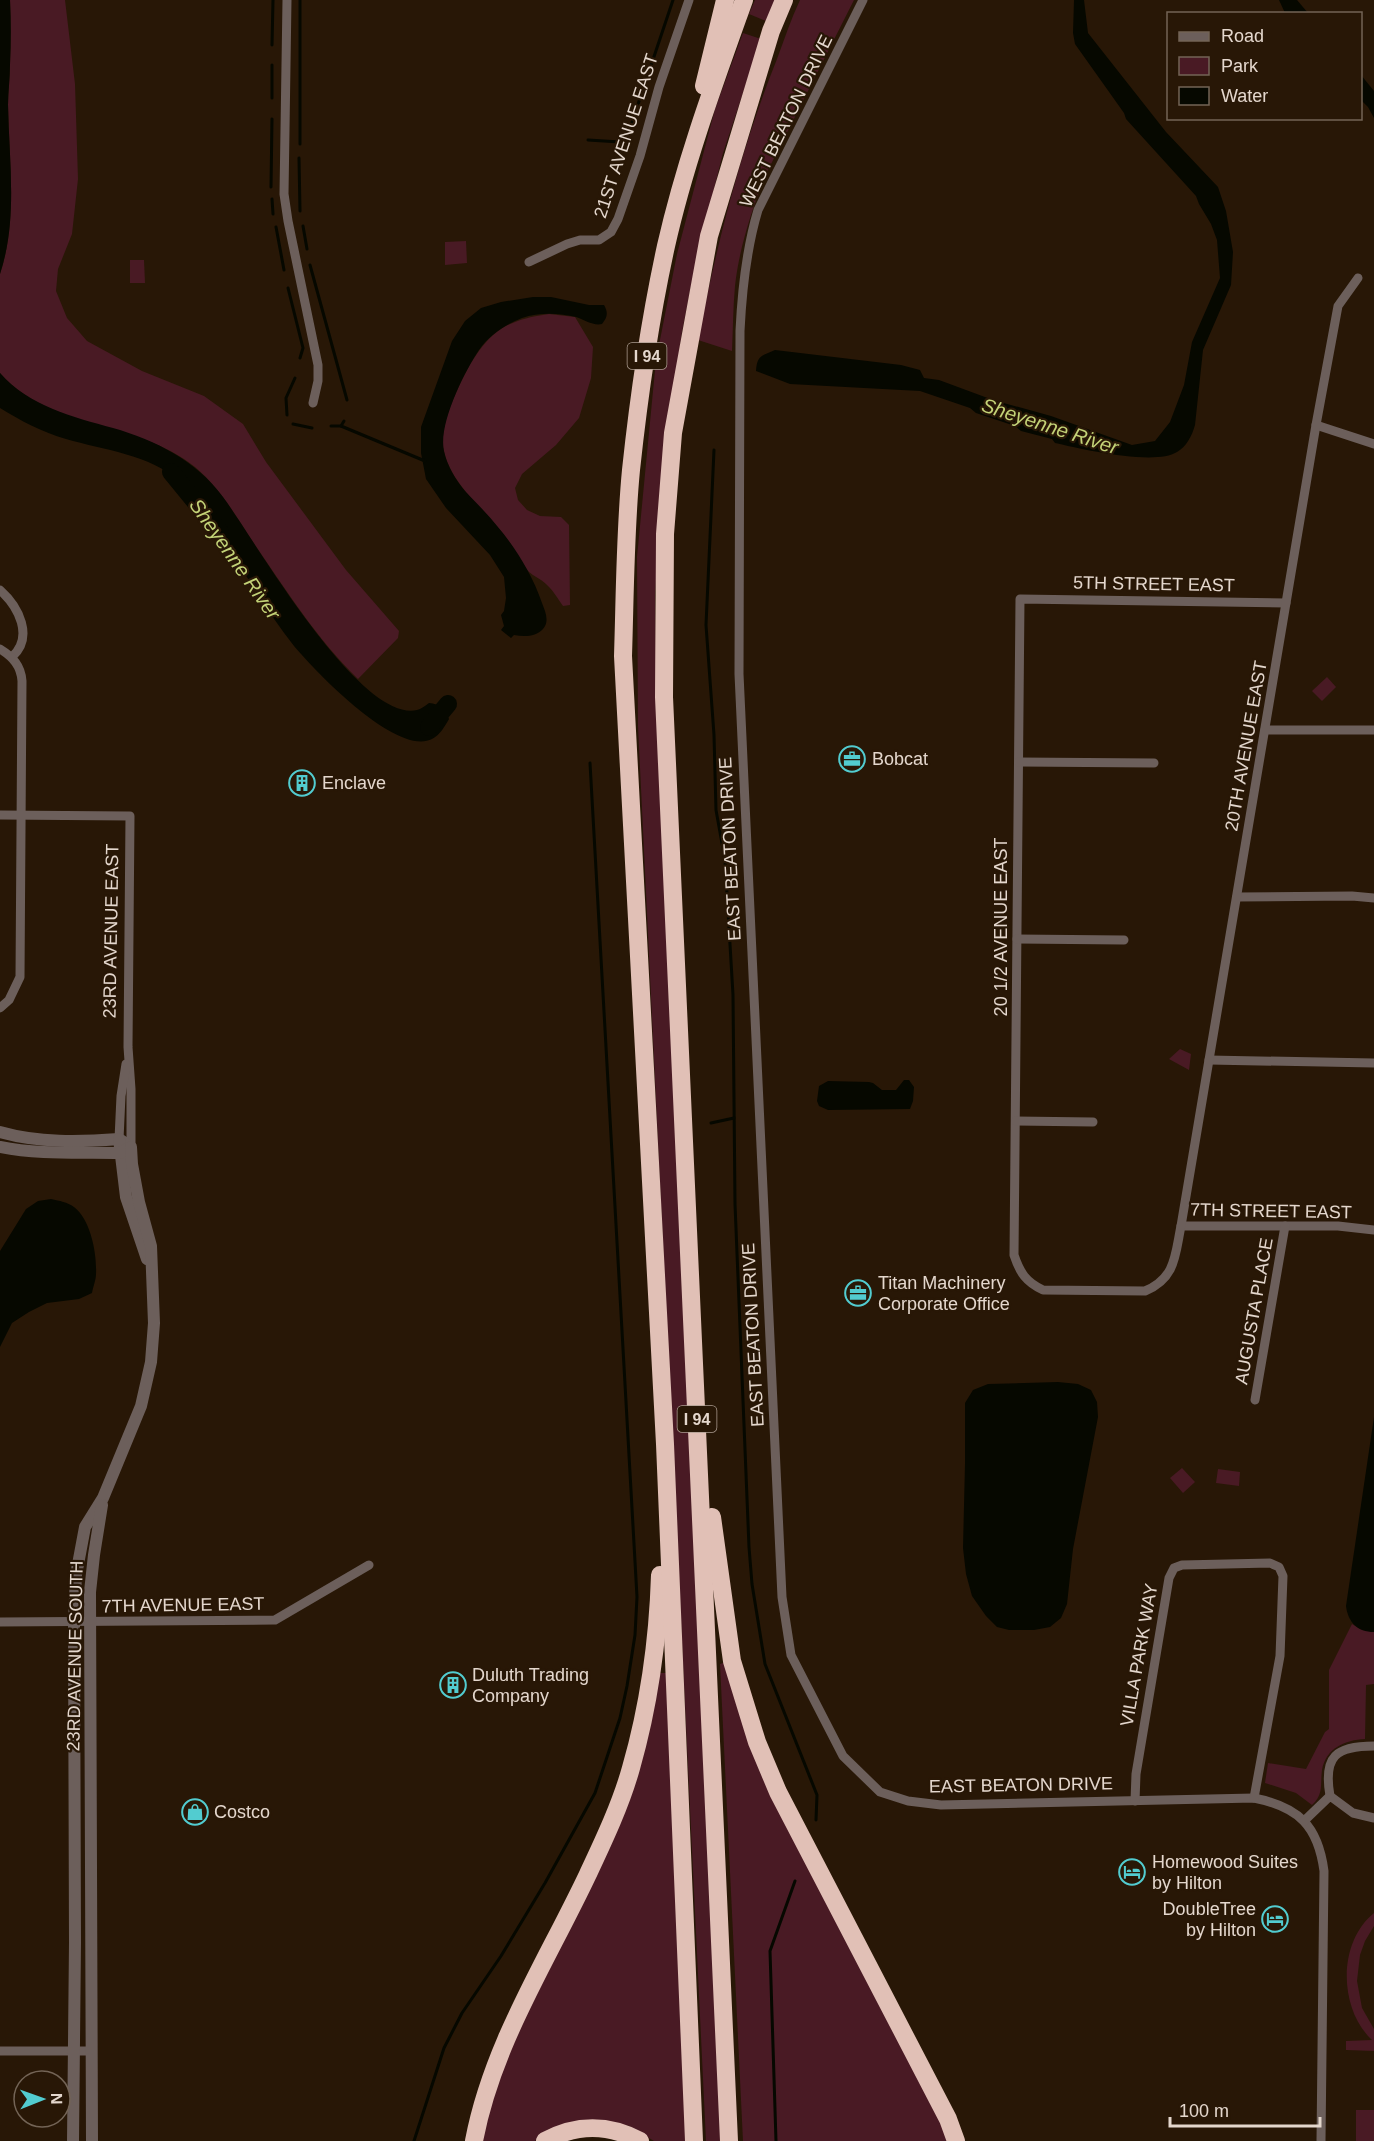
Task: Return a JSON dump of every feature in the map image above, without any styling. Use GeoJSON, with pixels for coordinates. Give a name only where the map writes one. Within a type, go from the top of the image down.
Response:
{"type":"FeatureCollection","features":[{"type":"Feature","properties":{"kind":"highway"},"geometry":{"type":"LineString","coordinates":[[699,127],[706,72],[725,0]]}},
{"type":"Feature","properties":{"kind":"highway","name":"I 94"},"geometry":{"type":"LineString","coordinates":[[694,2141],[665,1444],[623,656],[631,470],[666,246],[699,127],[744,0]]}},
{"type":"Feature","properties":{"kind":"highway","name":"I 94"},"geometry":{"type":"LineString","coordinates":[[729,2141],[664,697],[665,534],[674,433],[709,236],[771,31],[784,0]]}},
{"type":"Feature","properties":{"kind":"highway"},"geometry":{"type":"LineString","coordinates":[[771,31],[790,0]]}},
{"type":"Feature","properties":{"kind":"highway"},"geometry":{"type":"LineString","coordinates":[[697,1409],[732,1661],[756,1742],[778,1792],[948,2119],[956,2141]]}},
{"type":"Feature","properties":{"kind":"highway"},"geometry":{"type":"LineString","coordinates":[[474,2141],[486,2090],[502,2046],[587,1875],[620,1802],[631,1770],[650,1683],[655,1646],[660,1588],[665,1444]]}},
{"type":"Feature","properties":{"kind":"highway"},"geometry":{"type":"LineString","coordinates":[[545,2141],[572,2130],[594,2127],[617,2131],[640,2141]]}},
{"type":"Feature","properties":{"kind":"street"},"geometry":{"type":"LineString","coordinates":[[287,0],[284,194],[318,365],[318,381],[313,403]]}},
{"type":"Feature","properties":{"kind":"street","name":"21ST AVENUE EAST"},"geometry":{"type":"LineString","coordinates":[[529,262],[567,244],[579,240],[599,240],[611,232],[618,219],[640,156],[659,87],[689,0]]}},
{"type":"Feature","properties":{"kind":"street","name":"WEST BEATON DRIVE"},"geometry":{"type":"LineString","coordinates":[[740,331],[743,282],[750,238],[758,210],[863,0]]}},
{"type":"Feature","properties":{"kind":"street","name":"20TH AVENUE EAST"},"geometry":{"type":"LineString","coordinates":[[1181,1226],[1338,306],[1358,278]]}},
{"type":"Feature","properties":{"kind":"street","name":"EAST BEATON DRIVE"},"geometry":{"type":"LineString","coordinates":[[740,331],[738,674],[782,1597],[791,1655],[843,1756],[880,1792],[908,1802],[940,1805],[1254,1798],[1289,1808],[1304,1821],[1322,1852],[1324,1871],[1321,2141]]}},
{"type":"Feature","properties":{"kind":"street"},"geometry":{"type":"LineString","coordinates":[[1316,425],[1374,444]]}},
{"type":"Feature","properties":{"kind":"street"},"geometry":{"type":"LineString","coordinates":[[0,590],[7,596],[17,613],[23,631],[24,641],[20,650],[12,657]]}},
{"type":"Feature","properties":{"kind":"street","name":"5TH STREET EAST"},"geometry":{"type":"LineString","coordinates":[[1020,599],[1286,603]]}},
{"type":"Feature","properties":{"kind":"street","name":"20 1/2 AVENUE EAST"},"geometry":{"type":"LineString","coordinates":[[1014,1255],[1020,599]]}},
{"type":"Feature","properties":{"kind":"street"},"geometry":{"type":"LineString","coordinates":[[0,649],[12,657],[21,672],[22,681],[20,977],[9,1000],[0,1008]]}},
{"type":"Feature","properties":{"kind":"street"},"geometry":{"type":"LineString","coordinates":[[1265,730],[1374,730]]}},
{"type":"Feature","properties":{"kind":"street"},"geometry":{"type":"LineString","coordinates":[[1018,762],[1154,763]]}},
{"type":"Feature","properties":{"kind":"street"},"geometry":{"type":"LineString","coordinates":[[0,815],[21,816]]}},
{"type":"Feature","properties":{"kind":"street","name":"23RD AVENUE EAST"},"geometry":{"type":"LineString","coordinates":[[21,816],[130,816],[128,1047],[131,1089],[126,1150],[132,1164],[139,1202],[150,1240],[154,1323],[141,1406],[103,1498]]}},
{"type":"Feature","properties":{"kind":"street"},"geometry":{"type":"LineString","coordinates":[[1237,897],[1352,896],[1374,898]]}},
{"type":"Feature","properties":{"kind":"street"},"geometry":{"type":"LineString","coordinates":[[1017,939],[1124,940]]}},
{"type":"Feature","properties":{"kind":"street","name":"23RD AVENUE EAST"},"geometry":{"type":"LineString","coordinates":[[119,1139],[121,1095],[128,1047]]}},
{"type":"Feature","properties":{"kind":"street"},"geometry":{"type":"LineString","coordinates":[[1209,1060],[1374,1063]]}},
{"type":"Feature","properties":{"kind":"street"},"geometry":{"type":"LineString","coordinates":[[1016,1121],[1093,1122]]}},
{"type":"Feature","properties":{"kind":"street"},"geometry":{"type":"LineString","coordinates":[[0,1132],[17,1137],[73,1142],[119,1139],[126,1150]]}},
{"type":"Feature","properties":{"kind":"street"},"geometry":{"type":"LineString","coordinates":[[0,1147],[27,1151],[126,1150]]}},
{"type":"Feature","properties":{"kind":"street","name":"7TH STREET EAST"},"geometry":{"type":"LineString","coordinates":[[1014,1255],[1024,1278],[1030,1284],[1043,1290],[1145,1291],[1158,1286],[1168,1275],[1175,1259],[1181,1226],[1338,1226],[1374,1230]]}},
{"type":"Feature","properties":{"kind":"street","name":"AUGUSTA PLACE"},"geometry":{"type":"LineString","coordinates":[[1255,1400],[1285,1226]]}},
{"type":"Feature","properties":{"kind":"street","name":"23RD AVENUE SOUTH"},"geometry":{"type":"LineString","coordinates":[[73,2141],[76,1575],[85,1527],[103,1498]]}},
{"type":"Feature","properties":{"kind":"street","name":"23RD AVENUE SOUTH"},"geometry":{"type":"LineString","coordinates":[[92,2141],[90,1592],[93,1555],[103,1498]]}},
{"type":"Feature","properties":{"kind":"street","name":"VILLA PARK WAY"},"geometry":{"type":"LineString","coordinates":[[1135,1801],[1136,1774],[1169,1578],[1174,1568],[1182,1565],[1270,1563],[1279,1567],[1283,1576],[1280,1656],[1254,1798]]}},
{"type":"Feature","properties":{"kind":"street","name":"7TH AVENUE EAST"},"geometry":{"type":"LineString","coordinates":[[0,1622],[275,1620],[369,1565]]}},
{"type":"Feature","properties":{"kind":"street"},"geometry":{"type":"LineString","coordinates":[[1374,1746],[1347,1748],[1340,1751],[1332,1761],[1328,1781],[1330,1796],[1353,1813],[1374,1818]]}},
{"type":"Feature","properties":{"kind":"street"},"geometry":{"type":"LineString","coordinates":[[1304,1821],[1330,1796]]}},
{"type":"Feature","properties":{"kind":"street"},"geometry":{"type":"LineString","coordinates":[[0,2051],[92,2051]]}},
{"type":"Feature","properties":{"kind":"green space"},"geometry":{"type":"Polygon","coordinates":[[[10,0],[65,0],[75,84],[78,179],[72,234],[58,269],[56,291],[67,318],[87,341],[142,371],[204,396],[243,424],[266,462],[346,570],[399,631],[398,638],[358,679],[315,630],[227,502],[195,467],[172,452],[147,441],[43,406],[20,392],[0,373],[0,274],[6,253],[11,211],[8,105],[11,48],[10,0]]]}},
{"type":"Feature","properties":{"kind":"green space"},"geometry":{"type":"Polygon","coordinates":[[[755,0],[775,0],[766,21],[749,14],[755,0]]]}},
{"type":"Feature","properties":{"kind":"green space"},"geometry":{"type":"Polygon","coordinates":[[[800,0],[854,0],[764,178],[737,272],[732,351],[698,340],[713,269],[741,163],[764,94],[800,0]]]}},
{"type":"Feature","properties":{"kind":"green space"},"geometry":{"type":"Polygon","coordinates":[[[743,33],[761,39],[723,153],[696,261],[682,332],[664,458],[655,595],[657,725],[724,2141],[706,2141],[638,726],[637,557],[656,360],[677,254],[715,109],[743,33]]]}},
{"type":"Feature","properties":{"kind":"green space"},"geometry":{"type":"Polygon","coordinates":[[[466,241],[467,263],[445,265],[445,242],[466,241]]]}},
{"type":"Feature","properties":{"kind":"green space"},"geometry":{"type":"Polygon","coordinates":[[[130,260],[144,260],[145,283],[130,283],[130,260]]]}},
{"type":"Feature","properties":{"kind":"green space"},"geometry":{"type":"Polygon","coordinates":[[[549,314],[575,317],[593,347],[591,378],[579,418],[556,445],[522,474],[515,488],[518,500],[527,510],[540,516],[561,517],[569,525],[570,605],[563,606],[549,586],[528,571],[500,529],[463,488],[448,465],[443,442],[446,421],[453,399],[467,370],[483,346],[491,337],[510,324],[549,314]]]}},
{"type":"Feature","properties":{"kind":"green space"},"geometry":{"type":"Polygon","coordinates":[[[1327,677],[1336,687],[1322,701],[1312,691],[1327,677]]]}},
{"type":"Feature","properties":{"kind":"green space"},"geometry":{"type":"Polygon","coordinates":[[[1180,1049],[1191,1054],[1189,1070],[1169,1059],[1180,1049]]]}},
{"type":"Feature","properties":{"kind":"green space"},"geometry":{"type":"Polygon","coordinates":[[[1182,1468],[1195,1482],[1183,1493],[1170,1478],[1182,1468]]]}},
{"type":"Feature","properties":{"kind":"green space"},"geometry":{"type":"Polygon","coordinates":[[[1218,1469],[1240,1472],[1239,1486],[1216,1483],[1218,1469]]]}},
{"type":"Feature","properties":{"kind":"green space"},"geometry":{"type":"Polygon","coordinates":[[[1352,1624],[1360,1629],[1374,1632],[1374,1684],[1366,1685],[1365,1739],[1344,1743],[1332,1751],[1324,1762],[1320,1793],[1312,1805],[1296,1793],[1265,1783],[1268,1763],[1306,1769],[1325,1732],[1329,1729],[1329,1670],[1352,1624]]]}},
{"type":"Feature","properties":{"kind":"green space"},"geometry":{"type":"Polygon","coordinates":[[[726,1662],[949,2141],[743,2141],[720,1664],[726,1662]]]}},
{"type":"Feature","properties":{"kind":"green space"},"geometry":{"type":"Polygon","coordinates":[[[659,1673],[666,1673],[689,2141],[654,2141],[629,2126],[613,2122],[539,2138],[535,2141],[480,2141],[507,2053],[590,1885],[659,1673]]]}},
{"type":"Feature","properties":{"kind":"green space"},"geometry":{"type":"Polygon","coordinates":[[[1374,1913],[1374,1926],[1360,1955],[1357,1981],[1362,2008],[1374,2029],[1374,2051],[1346,2050],[1346,2041],[1372,2040],[1361,2027],[1353,2011],[1348,1994],[1347,1976],[1348,1958],[1353,1941],[1362,1926],[1374,1913]]]}},
{"type":"Feature","properties":{"kind":"green space"},"geometry":{"type":"Polygon","coordinates":[[[1356,2110],[1374,2110],[1374,2141],[1356,2141],[1356,2110]]]}},
{"type":"Feature","properties":{"kind":"water"},"geometry":{"type":"Polygon","coordinates":[[[0,0],[10,0],[11,48],[8,105],[11,211],[6,253],[0,274],[0,0]]]}},
{"type":"Feature","properties":{"kind":"water"},"geometry":{"type":"Polygon","coordinates":[[[1074,0],[1084,0],[1088,33],[1166,132],[1218,187],[1226,211],[1233,252],[1231,285],[1203,350],[1195,425],[1186,444],[1177,452],[1167,456],[1136,457],[1099,452],[1055,443],[1052,439],[1021,431],[1015,426],[976,413],[970,408],[920,391],[790,384],[756,371],[759,359],[775,350],[901,365],[920,370],[924,378],[939,380],[993,400],[1051,416],[1132,445],[1155,441],[1170,422],[1184,385],[1192,342],[1220,278],[1217,240],[1196,196],[1126,119],[1075,44],[1074,0]]]}},
{"type":"Feature","properties":{"kind":"water"},"geometry":{"type":"Polygon","coordinates":[[[1279,0],[1297,0],[1307,12],[1285,12],[1279,0]]]}},
{"type":"Feature","properties":{"kind":"water"},"geometry":{"type":"Polygon","coordinates":[[[1362,76],[1374,91],[1374,118],[1362,101],[1362,76]]]}},
{"type":"Feature","properties":{"kind":"water"},"geometry":{"type":"Polygon","coordinates":[[[533,297],[551,297],[589,305],[604,305],[607,312],[606,317],[602,324],[599,324],[563,315],[535,315],[516,320],[498,331],[483,345],[466,371],[448,413],[443,440],[445,457],[455,477],[518,554],[544,609],[546,623],[540,632],[530,636],[514,635],[511,638],[501,630],[504,626],[501,615],[506,598],[504,577],[490,555],[446,508],[426,479],[421,453],[421,427],[452,341],[465,321],[481,308],[533,297]]]}},
{"type":"Feature","properties":{"kind":"water"},"geometry":{"type":"Polygon","coordinates":[[[0,373],[24,394],[52,409],[144,439],[174,454],[201,473],[223,497],[283,586],[338,659],[367,688],[393,706],[417,710],[429,703],[439,706],[449,719],[442,730],[432,739],[417,741],[399,736],[358,709],[294,646],[202,508],[180,482],[155,465],[141,459],[57,436],[8,413],[0,408],[0,373]]]}},
{"type":"Feature","properties":{"kind":"water"},"geometry":{"type":"Polygon","coordinates":[[[904,1080],[909,1080],[914,1087],[910,1109],[828,1110],[819,1106],[817,1101],[819,1086],[828,1081],[869,1082],[882,1090],[896,1090],[904,1080]]]}},
{"type":"Feature","properties":{"kind":"water"},"geometry":{"type":"Polygon","coordinates":[[[51,1199],[74,1207],[89,1229],[96,1266],[92,1293],[79,1299],[47,1303],[29,1312],[12,1323],[0,1347],[0,1251],[26,1209],[38,1201],[51,1199]]]}},
{"type":"Feature","properties":{"kind":"water"},"geometry":{"type":"Polygon","coordinates":[[[1058,1382],[1078,1384],[1091,1390],[1097,1402],[1098,1417],[1073,1549],[1067,1604],[1061,1618],[1050,1627],[1034,1630],[1009,1630],[997,1627],[986,1616],[972,1596],[966,1574],[963,1548],[965,1403],[973,1390],[988,1384],[1058,1382]]]}},
{"type":"Feature","properties":{"kind":"water"},"geometry":{"type":"Polygon","coordinates":[[[1374,1417],[1374,1632],[1368,1632],[1354,1625],[1346,1606],[1374,1417]]]}},
{"type":"Feature","properties":{"kind":"waterway"},"geometry":{"type":"LineString","coordinates":[[272,45],[273,0]]}},
{"type":"Feature","properties":{"kind":"waterway"},"geometry":{"type":"LineString","coordinates":[[300,0],[300,144]]}},
{"type":"Feature","properties":{"kind":"waterway"},"geometry":{"type":"LineString","coordinates":[[588,140],[620,142],[626,140],[673,0]]}},
{"type":"Feature","properties":{"kind":"waterway"},"geometry":{"type":"LineString","coordinates":[[272,65],[272,98]]}},
{"type":"Feature","properties":{"kind":"waterway"},"geometry":{"type":"LineString","coordinates":[[271,187],[272,119]]}},
{"type":"Feature","properties":{"kind":"waterway"},"geometry":{"type":"LineString","coordinates":[[299,158],[300,211]]}},
{"type":"Feature","properties":{"kind":"waterway"},"geometry":{"type":"LineString","coordinates":[[272,199],[273,214]]}},
{"type":"Feature","properties":{"kind":"waterway"},"geometry":{"type":"LineString","coordinates":[[303,226],[307,249]]}},
{"type":"Feature","properties":{"kind":"waterway"},"geometry":{"type":"LineString","coordinates":[[276,227],[284,270]]}},
{"type":"Feature","properties":{"kind":"waterway"},"geometry":{"type":"LineString","coordinates":[[310,265],[347,400]]}},
{"type":"Feature","properties":{"kind":"waterway"},"geometry":{"type":"LineString","coordinates":[[288,288],[303,348],[300,358]]}},
{"type":"Feature","properties":{"kind":"waterway"},"geometry":{"type":"LineString","coordinates":[[287,415],[286,398],[295,378]]}},
{"type":"Feature","properties":{"kind":"waterway"},"geometry":{"type":"LineString","coordinates":[[344,421],[341,426],[425,461]]}},
{"type":"Feature","properties":{"kind":"waterway"},"geometry":{"type":"LineString","coordinates":[[293,424],[312,428]]}},
{"type":"Feature","properties":{"kind":"waterway"},"geometry":{"type":"LineString","coordinates":[[331,426],[341,426]]}},
{"type":"Feature","properties":{"kind":"waterway"},"geometry":{"type":"LineString","coordinates":[[714,450],[706,625],[714,735],[716,810],[725,860],[733,995],[735,1204],[749,1547],[752,1584],[765,1664],[817,1795],[816,1820]]}},
{"type":"Feature","properties":{"kind":"waterway","name":"Sheyenne River"},"geometry":{"type":"LineString","coordinates":[[171,472],[220,532]]}},
{"type":"Feature","properties":{"kind":"waterway","name":"Sheyenne River"},"geometry":{"type":"LineString","coordinates":[[429,727],[448,704]]}},
{"type":"Feature","properties":{"kind":"waterway"},"geometry":{"type":"LineString","coordinates":[[414,2141],[444,2048],[462,2013],[501,1956],[595,1793],[620,1718],[635,1635],[637,1597],[590,763]]}},
{"type":"Feature","properties":{"kind":"waterway"},"geometry":{"type":"LineString","coordinates":[[711,1123],[734,1118]]}},
{"type":"Feature","properties":{"kind":"waterway"},"geometry":{"type":"LineString","coordinates":[[776,2141],[770,1951],[795,1881]]}},
{"type":"Feature","properties":{"kind":"place","name":"Bobcat"},"geometry":{"type":"Point","coordinates":[852,759]}},
{"type":"Feature","properties":{"kind":"place","name":"Enclave"},"geometry":{"type":"Point","coordinates":[302,783]}},
{"type":"Feature","properties":{"kind":"place","name":"Titan Machinery Corporate Office"},"geometry":{"type":"Point","coordinates":[858,1293]}},
{"type":"Feature","properties":{"kind":"place","name":"Duluth Trading Company"},"geometry":{"type":"Point","coordinates":[453,1685]}},
{"type":"Feature","properties":{"kind":"place","name":"Costco"},"geometry":{"type":"Point","coordinates":[195,1812]}},
{"type":"Feature","properties":{"kind":"place","name":"Homewood Suites by Hilton"},"geometry":{"type":"Point","coordinates":[1132,1872]}},
{"type":"Feature","properties":{"kind":"place","name":"DoubleTree by Hilton"},"geometry":{"type":"Point","coordinates":[1275,1919]}}]}
